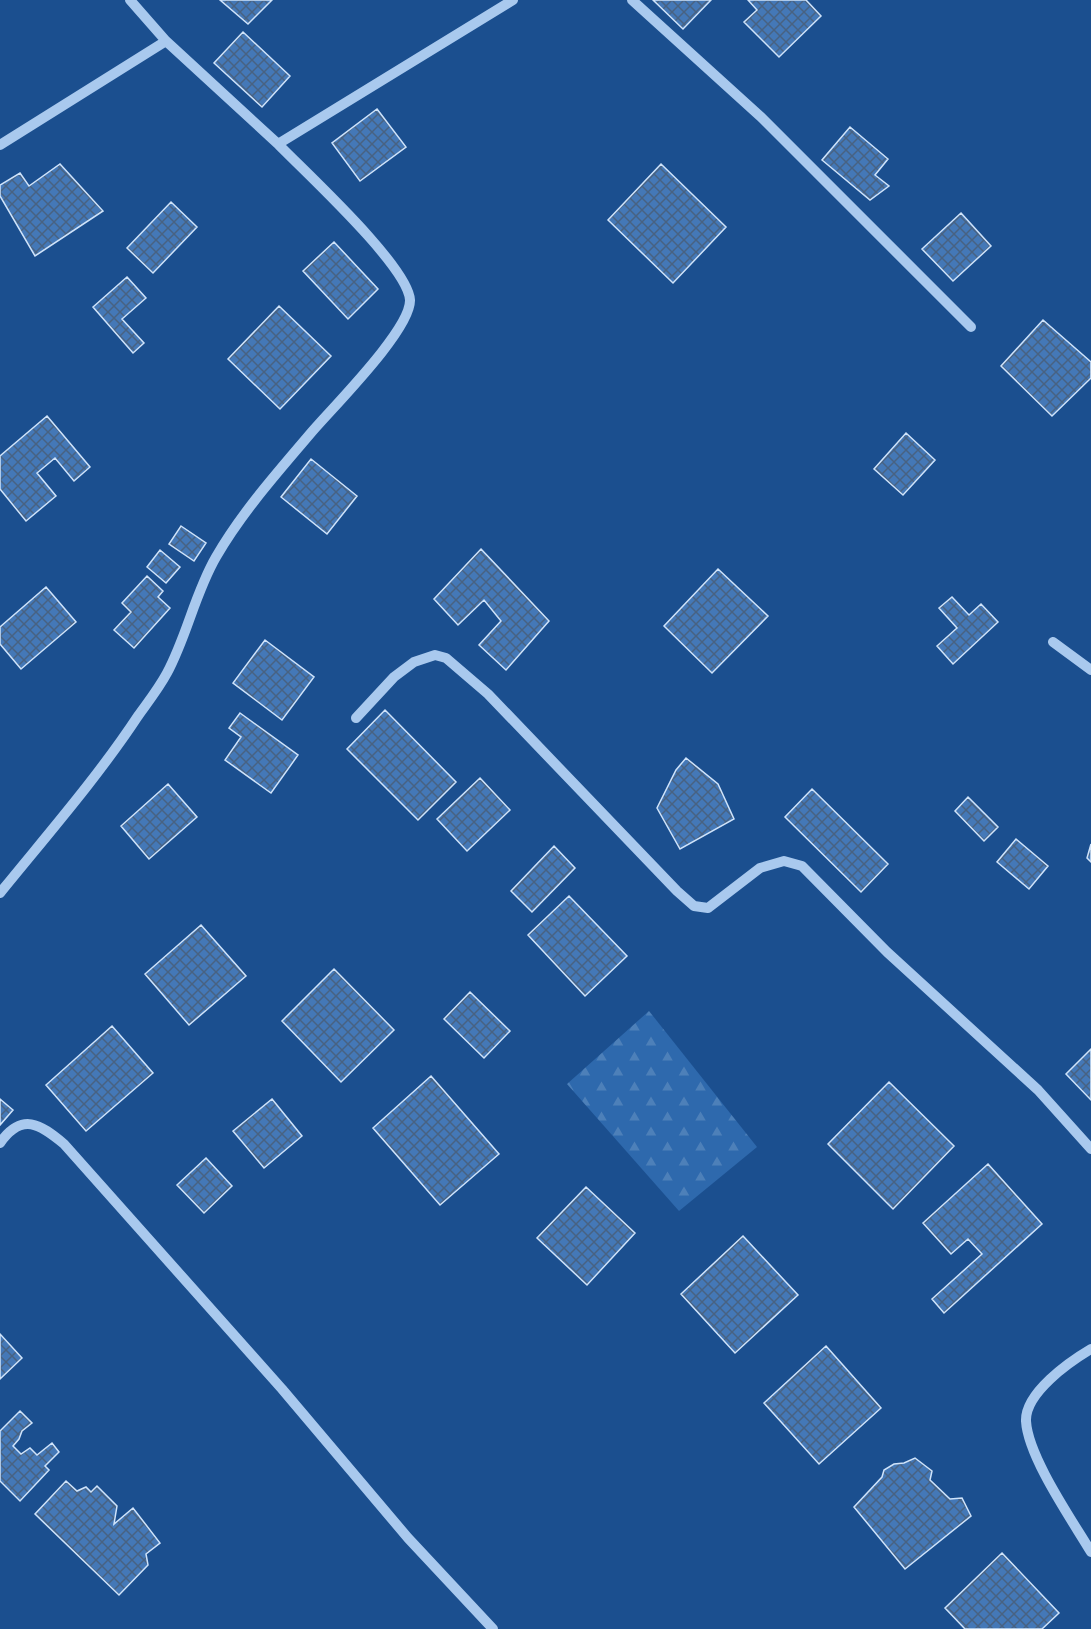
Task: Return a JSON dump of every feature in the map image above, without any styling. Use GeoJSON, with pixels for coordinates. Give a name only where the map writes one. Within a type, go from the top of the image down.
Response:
{"type":"FeatureCollection","features":[{"type":"Feature","properties":{"kind":"street"},"geometry":{"type":"LineString","coordinates":[[0,893],[108,761],[167,674],[202,586],[217,556],[250,508],[326,415],[387,346],[403,322],[410,300],[399,273],[374,242],[278,144],[166,41],[130,0]]}},
{"type":"Feature","properties":{"kind":"street"},"geometry":{"type":"LineString","coordinates":[[278,144],[513,0]]}},
{"type":"Feature","properties":{"kind":"street"},"geometry":{"type":"LineString","coordinates":[[632,0],[761,117],[971,327]]}},
{"type":"Feature","properties":{"kind":"street"},"geometry":{"type":"LineString","coordinates":[[0,145],[166,41]]}},
{"type":"Feature","properties":{"kind":"street"},"geometry":{"type":"LineString","coordinates":[[1053,642],[1091,670]]}},
{"type":"Feature","properties":{"kind":"street"},"geometry":{"type":"LineString","coordinates":[[356,718],[394,677],[414,662],[435,655],[446,658],[488,694],[652,866],[694,906],[708,908],[759,868],[784,861],[802,866],[887,952],[1038,1090],[1091,1149]]}},
{"type":"Feature","properties":{"kind":"street"},"geometry":{"type":"LineString","coordinates":[[0,1143],[9,1131],[19,1125],[33,1124],[50,1132],[64,1144],[259,1363],[408,1538],[493,1629]]}},
{"type":"Feature","properties":{"kind":"street"},"geometry":{"type":"LineString","coordinates":[[1091,1349],[1073,1359],[1036,1393],[1026,1420],[1035,1456],[1091,1552]]}},
{"type":"Feature","properties":{"kind":"green space"},"geometry":{"type":"Polygon","coordinates":[[[649,1011],[757,1147],[679,1211],[567,1084],[649,1011]]]}},
{"type":"Feature","properties":{"kind":"building"},"geometry":{"type":"Polygon","coordinates":[[[220,0],[272,0],[248,24],[220,0]]]}},
{"type":"Feature","properties":{"kind":"building"},"geometry":{"type":"Polygon","coordinates":[[[653,0],[711,0],[683,29],[653,0]]]}},
{"type":"Feature","properties":{"kind":"building"},"geometry":{"type":"Polygon","coordinates":[[[748,0],[806,0],[821,16],[779,57],[744,22],[757,10],[748,0]]]}},
{"type":"Feature","properties":{"kind":"building"},"geometry":{"type":"Polygon","coordinates":[[[243,32],[290,76],[262,107],[214,63],[243,32]]]}},
{"type":"Feature","properties":{"kind":"building"},"geometry":{"type":"Polygon","coordinates":[[[377,109],[406,147],[360,181],[332,143],[377,109]]]}},
{"type":"Feature","properties":{"kind":"building"},"geometry":{"type":"Polygon","coordinates":[[[850,127],[888,159],[875,175],[889,186],[870,200],[822,160],[850,127]]]}},
{"type":"Feature","properties":{"kind":"building"},"geometry":{"type":"Polygon","coordinates":[[[60,164],[103,211],[35,256],[0,196],[0,185],[20,173],[29,186],[60,164]]]}},
{"type":"Feature","properties":{"kind":"building"},"geometry":{"type":"Polygon","coordinates":[[[661,164],[726,227],[673,283],[608,220],[661,164]]]}},
{"type":"Feature","properties":{"kind":"building"},"geometry":{"type":"Polygon","coordinates":[[[171,202],[197,227],[153,273],[127,248],[171,202]]]}},
{"type":"Feature","properties":{"kind":"building"},"geometry":{"type":"Polygon","coordinates":[[[961,213],[991,246],[953,281],[922,249],[961,213]]]}},
{"type":"Feature","properties":{"kind":"building"},"geometry":{"type":"Polygon","coordinates":[[[334,242],[378,289],[348,319],[303,271],[334,242]]]}},
{"type":"Feature","properties":{"kind":"building"},"geometry":{"type":"Polygon","coordinates":[[[127,277],[146,298],[122,319],[144,343],[133,353],[93,307],[127,277]]]}},
{"type":"Feature","properties":{"kind":"building"},"geometry":{"type":"Polygon","coordinates":[[[279,306],[331,356],[280,409],[228,359],[279,306]]]}},
{"type":"Feature","properties":{"kind":"building"},"geometry":{"type":"Polygon","coordinates":[[[1043,320],[1091,362],[1091,378],[1052,416],[1001,366],[1043,320]]]}},
{"type":"Feature","properties":{"kind":"building"},"geometry":{"type":"Polygon","coordinates":[[[47,416],[90,467],[74,481],[55,458],[37,473],[56,496],[26,521],[0,489],[0,456],[47,416]]]}},
{"type":"Feature","properties":{"kind":"building"},"geometry":{"type":"Polygon","coordinates":[[[906,433],[935,460],[903,495],[874,469],[906,433]]]}},
{"type":"Feature","properties":{"kind":"building"},"geometry":{"type":"Polygon","coordinates":[[[311,459],[357,496],[327,534],[281,497],[311,459]]]}},
{"type":"Feature","properties":{"kind":"building"},"geometry":{"type":"Polygon","coordinates":[[[181,526],[206,543],[194,561],[169,544],[181,526]]]}},
{"type":"Feature","properties":{"kind":"building"},"geometry":{"type":"Polygon","coordinates":[[[481,549],[549,621],[506,670],[479,645],[501,621],[484,600],[458,625],[434,599],[481,549]]]}},
{"type":"Feature","properties":{"kind":"building"},"geometry":{"type":"Polygon","coordinates":[[[160,550],[180,567],[166,583],[147,567],[160,550]]]}},
{"type":"Feature","properties":{"kind":"building"},"geometry":{"type":"Polygon","coordinates":[[[718,569],[768,616],[712,673],[664,626],[718,569]]]}},
{"type":"Feature","properties":{"kind":"building"},"geometry":{"type":"Polygon","coordinates":[[[147,576],[163,591],[158,597],[170,608],[134,648],[114,630],[131,612],[122,603],[147,576]]]}},
{"type":"Feature","properties":{"kind":"building"},"geometry":{"type":"Polygon","coordinates":[[[46,587],[76,622],[21,669],[0,644],[0,627],[46,587]]]}},
{"type":"Feature","properties":{"kind":"building"},"geometry":{"type":"Polygon","coordinates":[[[952,597],[969,615],[981,604],[998,622],[953,664],[937,646],[957,628],[939,608],[952,597]]]}},
{"type":"Feature","properties":{"kind":"building"},"geometry":{"type":"Polygon","coordinates":[[[265,640],[314,677],[282,720],[233,683],[265,640]]]}},
{"type":"Feature","properties":{"kind":"building"},"geometry":{"type":"Polygon","coordinates":[[[385,710],[456,782],[418,820],[347,749],[385,710]]]}},
{"type":"Feature","properties":{"kind":"building"},"geometry":{"type":"Polygon","coordinates":[[[240,713],[298,755],[271,793],[225,760],[241,737],[229,728],[240,713]]]}},
{"type":"Feature","properties":{"kind":"building"},"geometry":{"type":"Polygon","coordinates":[[[686,758],[718,784],[734,819],[680,849],[657,808],[676,770],[686,758]]]}},
{"type":"Feature","properties":{"kind":"building"},"geometry":{"type":"Polygon","coordinates":[[[480,778],[510,810],[467,851],[437,819],[480,778]]]}},
{"type":"Feature","properties":{"kind":"building"},"geometry":{"type":"Polygon","coordinates":[[[168,784],[197,817],[149,859],[121,826],[168,784]]]}},
{"type":"Feature","properties":{"kind":"building"},"geometry":{"type":"Polygon","coordinates":[[[812,789],[888,864],[861,892],[785,817],[812,789]]]}},
{"type":"Feature","properties":{"kind":"building"},"geometry":{"type":"Polygon","coordinates":[[[968,797],[998,827],[984,841],[955,811],[968,797]]]}},
{"type":"Feature","properties":{"kind":"building"},"geometry":{"type":"Polygon","coordinates":[[[1016,839],[1048,866],[1029,889],[997,862],[1016,839]]]}},
{"type":"Feature","properties":{"kind":"building"},"geometry":{"type":"Polygon","coordinates":[[[1091,844],[1091,862],[1087,858],[1091,844]]]}},
{"type":"Feature","properties":{"kind":"building"},"geometry":{"type":"Polygon","coordinates":[[[554,846],[575,868],[532,912],[511,891],[554,846]]]}},
{"type":"Feature","properties":{"kind":"building"},"geometry":{"type":"Polygon","coordinates":[[[569,896],[627,956],[585,996],[528,935],[569,896]]]}},
{"type":"Feature","properties":{"kind":"building"},"geometry":{"type":"Polygon","coordinates":[[[201,925],[246,976],[189,1025],[145,974],[201,925]]]}},
{"type":"Feature","properties":{"kind":"building"},"geometry":{"type":"Polygon","coordinates":[[[334,969],[394,1030],[341,1082],[282,1021],[334,969]]]}},
{"type":"Feature","properties":{"kind":"building"},"geometry":{"type":"Polygon","coordinates":[[[470,992],[510,1031],[484,1058],[444,1019],[470,992]]]}},
{"type":"Feature","properties":{"kind":"building"},"geometry":{"type":"Polygon","coordinates":[[[112,1026],[153,1073],[86,1131],[46,1085],[112,1026]]]}},
{"type":"Feature","properties":{"kind":"building"},"geometry":{"type":"Polygon","coordinates":[[[1091,1049],[1091,1100],[1066,1074],[1091,1049]]]}},
{"type":"Feature","properties":{"kind":"building"},"geometry":{"type":"Polygon","coordinates":[[[431,1076],[499,1154],[440,1205],[373,1128],[431,1076]]]}},
{"type":"Feature","properties":{"kind":"building"},"geometry":{"type":"Polygon","coordinates":[[[889,1082],[954,1146],[893,1209],[828,1144],[889,1082]]]}},
{"type":"Feature","properties":{"kind":"building"},"geometry":{"type":"Polygon","coordinates":[[[0,1099],[13,1110],[0,1125],[0,1099]]]}},
{"type":"Feature","properties":{"kind":"building"},"geometry":{"type":"Polygon","coordinates":[[[272,1099],[302,1136],[264,1168],[233,1131],[272,1099]]]}},
{"type":"Feature","properties":{"kind":"building"},"geometry":{"type":"Polygon","coordinates":[[[206,1158],[232,1186],[204,1213],[177,1185],[206,1158]]]}},
{"type":"Feature","properties":{"kind":"building"},"geometry":{"type":"Polygon","coordinates":[[[988,1164],[1042,1224],[944,1313],[932,1299],[982,1254],[968,1239],[951,1254],[923,1223],[988,1164]]]}},
{"type":"Feature","properties":{"kind":"building"},"geometry":{"type":"Polygon","coordinates":[[[586,1187],[635,1233],[587,1285],[537,1238],[586,1187]]]}},
{"type":"Feature","properties":{"kind":"building"},"geometry":{"type":"Polygon","coordinates":[[[743,1236],[798,1295],[735,1353],[681,1294],[743,1236]]]}},
{"type":"Feature","properties":{"kind":"building"},"geometry":{"type":"Polygon","coordinates":[[[0,1334],[22,1358],[0,1379],[0,1334]]]}},
{"type":"Feature","properties":{"kind":"building"},"geometry":{"type":"Polygon","coordinates":[[[826,1346],[881,1408],[819,1464],[764,1403],[826,1346]]]}},
{"type":"Feature","properties":{"kind":"building"},"geometry":{"type":"Polygon","coordinates":[[[20,1411],[32,1423],[22,1431],[13,1446],[21,1454],[30,1448],[37,1455],[52,1443],[59,1452],[45,1466],[49,1470],[20,1501],[0,1481],[0,1431],[20,1411]]]}},
{"type":"Feature","properties":{"kind":"building"},"geometry":{"type":"Polygon","coordinates":[[[915,1458],[932,1471],[930,1480],[950,1499],[962,1498],[971,1516],[905,1569],[854,1507],[882,1477],[884,1470],[894,1464],[915,1458]]]}},
{"type":"Feature","properties":{"kind":"building"},"geometry":{"type":"Polygon","coordinates":[[[66,1481],[77,1491],[86,1487],[91,1492],[97,1486],[117,1506],[114,1524],[133,1508],[160,1543],[146,1554],[148,1565],[119,1595],[35,1514],[66,1481]]]}},
{"type":"Feature","properties":{"kind":"building"},"geometry":{"type":"Polygon","coordinates":[[[1002,1553],[1059,1613],[1042,1629],[965,1629],[945,1608],[1002,1553]]]}}]}
